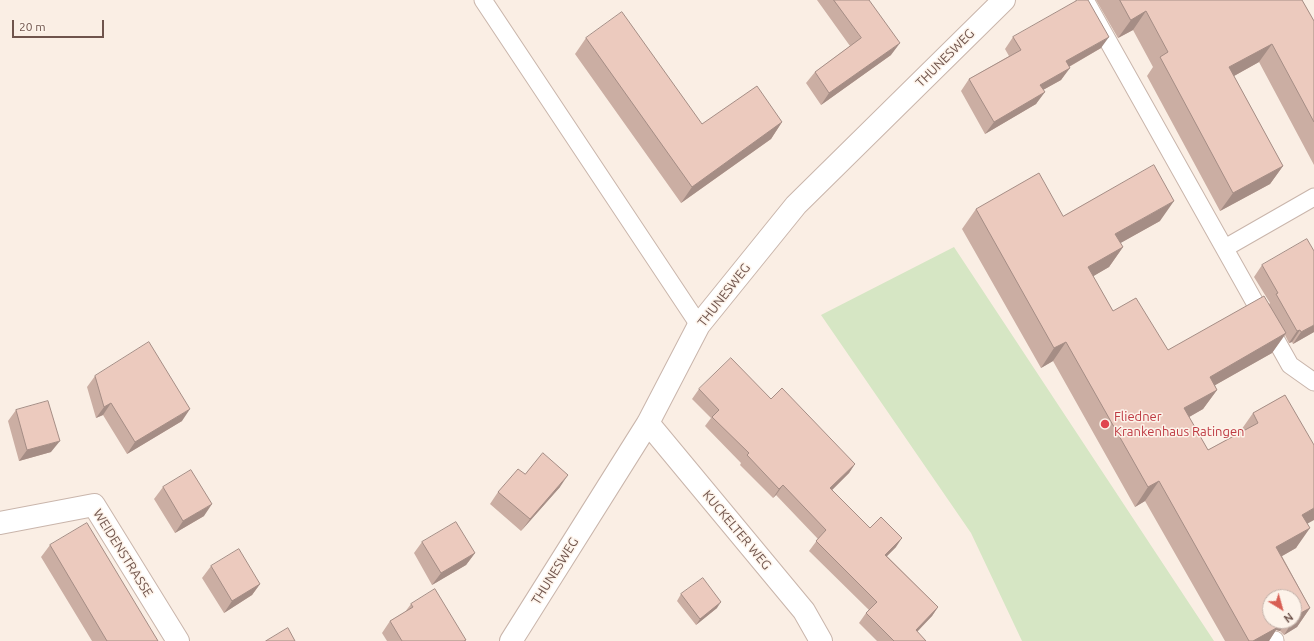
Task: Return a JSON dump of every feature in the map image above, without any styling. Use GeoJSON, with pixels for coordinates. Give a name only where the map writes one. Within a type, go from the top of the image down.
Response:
{"type":"FeatureCollection","features":[{"type":"Feature","properties":{"kind":"street","name":"THUNESWEG"},"geometry":{"type":"LineString","coordinates":[[511,641],[648,423],[699,324],[796,205],[1004,0]]}},
{"type":"Feature","properties":{"kind":"street","name":"KUCKELTER WEG"},"geometry":{"type":"LineString","coordinates":[[648,423],[804,611],[821,641]]}},
{"type":"Feature","properties":{"kind":"street","name":"WEIDENSTRASSE"},"geometry":{"type":"LineString","coordinates":[[0,523],[94,505],[178,641]]}},
{"type":"Feature","properties":{"kind":"lane"},"geometry":{"type":"LineString","coordinates":[[483,0],[699,324]]}},
{"type":"Feature","properties":{"kind":"lane"},"geometry":{"type":"LineString","coordinates":[[1085,0],[1290,365],[1314,382]]}},
{"type":"Feature","properties":{"kind":"lane"},"geometry":{"type":"LineString","coordinates":[[1225,248],[1314,197]]}},
{"type":"Feature","properties":{"kind":"green space"},"geometry":{"type":"Polygon","coordinates":[[[954,247],[1214,641],[1022,641],[971,533],[821,315],[954,247]]]}},
{"type":"Feature","properties":{"kind":"building"},"geometry":{"type":"Polygon","coordinates":[[[834,0],[869,0],[900,43],[829,93],[815,72],[861,38],[834,0]]]}},
{"type":"Feature","properties":{"kind":"building"},"geometry":{"type":"Polygon","coordinates":[[[1078,0],[1088,0],[1109,37],[1066,61],[1070,68],[1040,85],[1045,92],[994,122],[969,79],[1021,50],[1013,37],[1078,0]]]}},
{"type":"Feature","properties":{"kind":"building"},"geometry":{"type":"Polygon","coordinates":[[[1120,0],[1302,0],[1314,21],[1314,122],[1272,44],[1229,67],[1283,166],[1233,193],[1160,57],[1168,52],[1146,11],[1131,20],[1120,0]]]}},
{"type":"Feature","properties":{"kind":"building"},"geometry":{"type":"Polygon","coordinates":[[[622,12],[702,124],[757,86],[782,122],[692,187],[586,38],[622,12]]]}},
{"type":"Feature","properties":{"kind":"building"},"geometry":{"type":"Polygon","coordinates":[[[1154,165],[1174,201],[1115,234],[1123,247],[1088,267],[1113,311],[1136,298],[1168,350],[1264,296],[1286,333],[1210,377],[1217,390],[1184,408],[1208,450],[1258,423],[1253,413],[1285,395],[1314,445],[1314,508],[1302,515],[1310,528],[1276,547],[1299,589],[1262,589],[1262,629],[1275,629],[1253,641],[1249,641],[1159,481],[1148,487],[1066,342],[1054,348],[976,209],[1039,173],[1063,216],[1154,165]]]}},
{"type":"Feature","properties":{"kind":"building"},"geometry":{"type":"Polygon","coordinates":[[[1307,239],[1314,251],[1314,325],[1301,332],[1300,330],[1297,331],[1276,294],[1278,293],[1262,265],[1307,239]]]}},
{"type":"Feature","properties":{"kind":"building"},"geometry":{"type":"Polygon","coordinates":[[[149,342],[190,409],[135,442],[111,403],[104,407],[95,376],[149,342]]]}},
{"type":"Feature","properties":{"kind":"building"},"geometry":{"type":"Polygon","coordinates":[[[731,358],[771,399],[782,388],[855,464],[830,488],[870,528],[881,517],[902,538],[885,555],[938,607],[916,630],[926,641],[894,641],[866,613],[877,602],[816,541],[826,530],[783,485],[779,489],[747,455],[749,453],[712,417],[719,410],[699,389],[731,358]]]}},
{"type":"Feature","properties":{"kind":"building"},"geometry":{"type":"Polygon","coordinates":[[[48,401],[60,441],[27,450],[16,410],[48,401]]]}},
{"type":"Feature","properties":{"kind":"building"},"geometry":{"type":"Polygon","coordinates":[[[543,453],[568,475],[530,519],[498,492],[518,469],[525,474],[543,453]]]}},
{"type":"Feature","properties":{"kind":"building"},"geometry":{"type":"Polygon","coordinates":[[[191,470],[212,504],[183,521],[163,487],[191,470]]]}},
{"type":"Feature","properties":{"kind":"building"},"geometry":{"type":"Polygon","coordinates":[[[456,522],[475,553],[441,573],[422,542],[456,522]]]}},
{"type":"Feature","properties":{"kind":"building"},"geometry":{"type":"Polygon","coordinates":[[[87,523],[158,641],[107,641],[50,545],[87,523]]]}},
{"type":"Feature","properties":{"kind":"building"},"geometry":{"type":"Polygon","coordinates":[[[239,549],[260,584],[232,601],[211,566],[239,549]]]}},
{"type":"Feature","properties":{"kind":"building"},"geometry":{"type":"Polygon","coordinates":[[[703,578],[721,602],[700,619],[681,594],[703,578]]]}},
{"type":"Feature","properties":{"kind":"building"},"geometry":{"type":"Polygon","coordinates":[[[435,589],[466,640],[402,641],[390,621],[413,607],[411,604],[435,589]]]}},
{"type":"Feature","properties":{"kind":"building"},"geometry":{"type":"Polygon","coordinates":[[[1302,594],[1310,608],[1302,612],[1302,594]]]}},
{"type":"Feature","properties":{"kind":"building"},"geometry":{"type":"Polygon","coordinates":[[[288,628],[295,641],[266,641],[288,628]]]}},
{"type":"Feature","properties":{"kind":"place","name":"Fliedner Krankenhaus Ratingen"},"geometry":{"type":"Point","coordinates":[1105,424]}}]}
